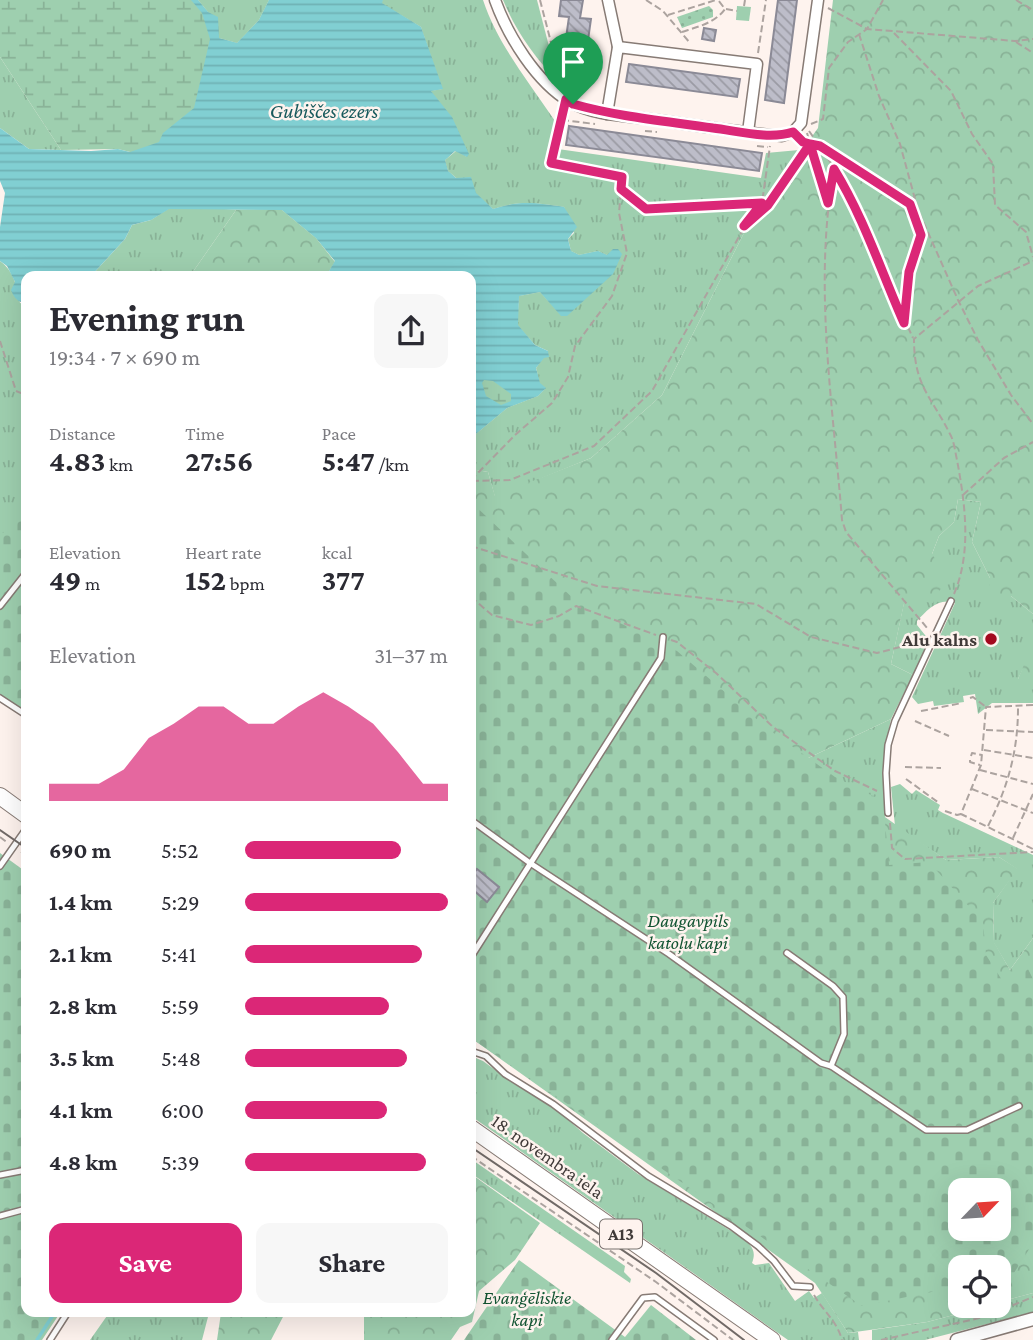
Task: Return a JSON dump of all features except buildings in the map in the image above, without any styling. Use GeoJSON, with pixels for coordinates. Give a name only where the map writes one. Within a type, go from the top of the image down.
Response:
{"type":"FeatureCollection","features":[{"type":"Feature","properties":{"kind":"main road"},"geometry":{"type":"LineString","coordinates":[[0,796],[21,811]]}},
{"type":"Feature","properties":{"kind":"main road","name":"18. novembra iela"},"geometry":{"type":"LineString","coordinates":[[476,1132],[772,1340]]}},
{"type":"Feature","properties":{"kind":"street"},"geometry":{"type":"LineString","coordinates":[[495,0],[517,47],[542,77],[573,104],[607,114],[782,136],[800,127],[818,1]]}},
{"type":"Feature","properties":{"kind":"street"},"geometry":{"type":"LineString","coordinates":[[607,114],[618,47],[608,0]]}},
{"type":"Feature","properties":{"kind":"street"},"geometry":{"type":"LineString","coordinates":[[618,47],[757,64],[748,132]]}},
{"type":"Feature","properties":{"kind":"street"},"geometry":{"type":"LineString","coordinates":[[957,1340],[1033,1320]]}},
{"type":"Feature","properties":{"kind":"lane"},"geometry":{"type":"LineString","coordinates":[[0,606],[21,579]]}},
{"type":"Feature","properties":{"kind":"lane"},"geometry":{"type":"LineString","coordinates":[[888,813],[888,745],[895,721],[951,601]]}},
{"type":"Feature","properties":{"kind":"lane"},"geometry":{"type":"LineString","coordinates":[[476,949],[661,657],[663,637]]}},
{"type":"Feature","properties":{"kind":"lane"},"geometry":{"type":"LineString","coordinates":[[0,698],[21,712]]}},
{"type":"Feature","properties":{"kind":"lane"},"geometry":{"type":"LineString","coordinates":[[476,824],[530,863],[669,954],[821,1063],[831,1066],[926,1130],[967,1130],[1019,1106]]}},
{"type":"Feature","properties":{"kind":"lane"},"geometry":{"type":"LineString","coordinates":[[0,866],[21,836]]}},
{"type":"Feature","properties":{"kind":"lane"},"geometry":{"type":"LineString","coordinates":[[787,953],[833,986],[843,998],[844,1034],[831,1066]]}},
{"type":"Feature","properties":{"kind":"lane"},"geometry":{"type":"LineString","coordinates":[[476,1053],[485,1056],[505,1074],[552,1104],[648,1176],[732,1226],[774,1261],[793,1286],[810,1287]]}},
{"type":"Feature","properties":{"kind":"lane"},"geometry":{"type":"LineString","coordinates":[[0,1175],[21,1171]]}},
{"type":"Feature","properties":{"kind":"lane"},"geometry":{"type":"LineString","coordinates":[[0,1216],[21,1210]]}},
{"type":"Feature","properties":{"kind":"lane"},"geometry":{"type":"LineString","coordinates":[[612,1340],[643,1298],[655,1297],[714,1340]]}},
{"type":"Feature","properties":{"kind":"lane"},"geometry":{"type":"LineString","coordinates":[[50,1340],[65,1317]]}},
{"type":"Feature","properties":{"kind":"path"},"geometry":{"type":"LineString","coordinates":[[476,476],[515,435],[552,403],[568,377],[575,346],[612,296],[627,253],[619,213],[622,177],[551,163],[566,99],[540,0]]}},
{"type":"Feature","properties":{"kind":"path"},"geometry":{"type":"LineString","coordinates":[[646,0],[667,16],[702,58]]}},
{"type":"Feature","properties":{"kind":"path"},"geometry":{"type":"LineString","coordinates":[[667,16],[718,0],[725,9],[737,11]]}},
{"type":"Feature","properties":{"kind":"path"},"geometry":{"type":"LineString","coordinates":[[744,6],[745,0]]}},
{"type":"Feature","properties":{"kind":"path"},"geometry":{"type":"LineString","coordinates":[[757,64],[766,0]]}},
{"type":"Feature","properties":{"kind":"path"},"geometry":{"type":"LineString","coordinates":[[800,127],[823,119],[829,68],[848,42],[867,29],[883,0]]}},
{"type":"Feature","properties":{"kind":"path"},"geometry":{"type":"LineString","coordinates":[[1016,0],[1033,10]]}},
{"type":"Feature","properties":{"kind":"path"},"geometry":{"type":"LineString","coordinates":[[818,1],[867,29],[1015,41],[1033,39]]}},
{"type":"Feature","properties":{"kind":"path"},"geometry":{"type":"LineString","coordinates":[[681,32],[701,26],[725,9]]}},
{"type":"Feature","properties":{"kind":"path"},"geometry":{"type":"LineString","coordinates":[[894,33],[951,90],[972,134],[993,163],[995,205],[1026,232],[1033,257]]}},
{"type":"Feature","properties":{"kind":"path"},"geometry":{"type":"LineString","coordinates":[[859,34],[879,96],[900,144],[918,210],[958,300],[1011,395],[1033,424]]}},
{"type":"Feature","properties":{"kind":"path"},"geometry":{"type":"LineString","coordinates":[[1015,41],[1033,53]]}},
{"type":"Feature","properties":{"kind":"path"},"geometry":{"type":"LineString","coordinates":[[800,127],[803,142],[820,146],[871,240],[874,254],[904,323],[914,339],[914,362],[924,390],[952,436],[965,520],[963,562],[959,583],[951,601]]}},
{"type":"Feature","properties":{"kind":"path"},"geometry":{"type":"LineString","coordinates":[[800,127],[810,144],[828,203]]}},
{"type":"Feature","properties":{"kind":"path"},"geometry":{"type":"LineString","coordinates":[[800,127],[820,146],[918,210]]}},
{"type":"Feature","properties":{"kind":"path"},"geometry":{"type":"LineString","coordinates":[[476,481],[510,480],[594,446],[652,391],[744,226],[762,203],[771,135]]}},
{"type":"Feature","properties":{"kind":"path"},"geometry":{"type":"LineString","coordinates":[[744,226],[768,205],[810,144]]}},
{"type":"Feature","properties":{"kind":"path"},"geometry":{"type":"LineString","coordinates":[[476,548],[597,586],[755,604],[811,637],[877,653],[935,637],[846,532],[842,520],[827,330],[824,250],[834,169]]}},
{"type":"Feature","properties":{"kind":"path"},"geometry":{"type":"LineString","coordinates":[[621,189],[646,209],[762,203]]}},
{"type":"Feature","properties":{"kind":"path"},"geometry":{"type":"LineString","coordinates":[[904,323],[909,272],[921,235],[910,204]]}},
{"type":"Feature","properties":{"kind":"path"},"geometry":{"type":"LineString","coordinates":[[914,339],[978,286],[1033,261]]}},
{"type":"Feature","properties":{"kind":"path"},"geometry":{"type":"LineString","coordinates":[[0,341],[16,391],[21,393]]}},
{"type":"Feature","properties":{"kind":"path"},"geometry":{"type":"LineString","coordinates":[[962,495],[1004,458],[1033,442]]}},
{"type":"Feature","properties":{"kind":"path"},"geometry":{"type":"LineString","coordinates":[[476,601],[492,615],[531,625],[559,616],[576,606],[677,642],[773,727],[835,771],[888,796]]}},
{"type":"Feature","properties":{"kind":"path"},"geometry":{"type":"LineString","coordinates":[[970,698],[973,697],[986,707],[1033,705]]}},
{"type":"Feature","properties":{"kind":"path"},"geometry":{"type":"LineString","coordinates":[[920,711],[962,703]]}},
{"type":"Feature","properties":{"kind":"path"},"geometry":{"type":"LineString","coordinates":[[988,827],[1001,801],[1015,755],[1018,706]]}},
{"type":"Feature","properties":{"kind":"path"},"geometry":{"type":"LineString","coordinates":[[961,814],[981,765],[986,707]]}},
{"type":"Feature","properties":{"kind":"path"},"geometry":{"type":"LineString","coordinates":[[915,721],[949,736]]}},
{"type":"Feature","properties":{"kind":"path"},"geometry":{"type":"LineString","coordinates":[[985,730],[1033,732]]}},
{"type":"Feature","properties":{"kind":"path"},"geometry":{"type":"LineString","coordinates":[[983,750],[1033,758]]}},
{"type":"Feature","properties":{"kind":"path"},"geometry":{"type":"LineString","coordinates":[[971,756],[972,753],[983,755]]}},
{"type":"Feature","properties":{"kind":"path"},"geometry":{"type":"LineString","coordinates":[[970,760],[981,765]]}},
{"type":"Feature","properties":{"kind":"path"},"geometry":{"type":"LineString","coordinates":[[905,767],[942,768]]}},
{"type":"Feature","properties":{"kind":"path"},"geometry":{"type":"LineString","coordinates":[[979,770],[1033,784]]}},
{"type":"Feature","properties":{"kind":"path"},"geometry":{"type":"LineString","coordinates":[[906,779],[939,803]]}},
{"type":"Feature","properties":{"kind":"path"},"geometry":{"type":"LineString","coordinates":[[971,789],[1033,813]]}},
{"type":"Feature","properties":{"kind":"path"},"geometry":{"type":"LineString","coordinates":[[1013,839],[1033,794]]}},
{"type":"Feature","properties":{"kind":"path"},"geometry":{"type":"LineString","coordinates":[[945,811],[961,814],[1033,850]]}},
{"type":"Feature","properties":{"kind":"path"},"geometry":{"type":"LineString","coordinates":[[888,813],[892,848],[905,859],[1033,850]]}},
{"type":"Feature","properties":{"kind":"path"},"geometry":{"type":"LineString","coordinates":[[476,1159],[656,1282],[733,1340]]}},
{"type":"Feature","properties":{"kind":"path"},"geometry":{"type":"LineString","coordinates":[[810,1287],[820,1307],[839,1327],[842,1340]]}},
{"type":"Feature","properties":{"kind":"path"},"geometry":{"type":"LineString","coordinates":[[881,1340],[984,1317],[1033,1297]]}},
{"type":"Feature","properties":{"kind":"green space","name":"Gubiščes ezers"},"geometry":{"type":"Polygon","coordinates":[[[0,0],[198,0],[208,12],[218,17],[219,38],[237,43],[259,20],[269,0],[383,0],[382,3],[421,27],[443,89],[431,91],[452,117],[469,154],[467,157],[455,151],[445,160],[448,171],[456,178],[471,177],[476,193],[493,209],[528,203],[564,207],[577,227],[561,228],[571,251],[579,255],[598,251],[607,255],[613,249],[618,249],[622,254],[613,274],[567,316],[561,316],[540,292],[519,296],[518,325],[546,388],[538,396],[507,408],[476,434],[476,271],[332,268],[335,261],[316,238],[282,210],[168,209],[151,220],[130,152],[118,149],[61,150],[0,57],[0,0]]]}},
{"type":"Feature","properties":{"kind":"green space"},"geometry":{"type":"Polygon","coordinates":[[[198,0],[269,0],[259,20],[237,43],[219,38],[208,12],[198,0]]]}},
{"type":"Feature","properties":{"kind":"green space"},"geometry":{"type":"Polygon","coordinates":[[[383,0],[483,0],[506,48],[555,121],[551,148],[761,178],[766,153],[799,150],[748,225],[662,395],[591,458],[495,497],[488,472],[476,470],[476,434],[507,408],[538,396],[545,389],[540,383],[536,368],[548,351],[535,345],[517,325],[519,296],[540,292],[561,315],[607,255],[598,251],[579,255],[571,251],[568,239],[574,233],[564,207],[528,203],[493,209],[448,171],[445,160],[456,151],[467,157],[431,91],[442,89],[421,27],[381,3],[383,0]]]}},
{"type":"Feature","properties":{"kind":"green space"},"geometry":{"type":"Polygon","coordinates":[[[503,0],[537,0],[558,81],[526,43],[503,0]]]}},
{"type":"Feature","properties":{"kind":"green space"},"geometry":{"type":"Polygon","coordinates":[[[833,0],[1033,0],[1033,614],[1011,596],[990,596],[990,578],[972,542],[981,502],[958,499],[954,522],[939,536],[932,554],[947,577],[933,603],[905,599],[891,664],[913,675],[891,719],[804,760],[946,860],[999,857],[1018,869],[993,903],[994,942],[1010,970],[1033,938],[1033,1293],[1011,1299],[1011,1255],[948,1255],[948,1316],[848,1333],[815,1283],[476,1042],[476,470],[488,472],[495,496],[591,458],[662,395],[748,225],[818,128],[833,0]]]}},
{"type":"Feature","properties":{"kind":"green space"},"geometry":{"type":"Polygon","coordinates":[[[709,6],[713,10],[713,17],[682,28],[677,17],[709,6]]]}},
{"type":"Feature","properties":{"kind":"green space"},"geometry":{"type":"Polygon","coordinates":[[[737,6],[751,7],[749,21],[736,20],[737,6]]]}},
{"type":"Feature","properties":{"kind":"green space"},"geometry":{"type":"Polygon","coordinates":[[[0,57],[61,150],[29,149],[0,128],[0,57]]]}},
{"type":"Feature","properties":{"kind":"green space"},"geometry":{"type":"Polygon","coordinates":[[[168,209],[236,210],[193,271],[96,271],[125,239],[132,225],[151,220],[168,209]]]}},
{"type":"Feature","properties":{"kind":"green space"},"geometry":{"type":"Polygon","coordinates":[[[236,210],[282,210],[316,238],[335,262],[329,271],[193,271],[236,210]]]}},
{"type":"Feature","properties":{"kind":"green space"},"geometry":{"type":"Polygon","coordinates":[[[0,261],[12,274],[21,303],[21,521],[0,552],[0,261]]]}},
{"type":"Feature","properties":{"kind":"green space"},"geometry":{"type":"Polygon","coordinates":[[[958,499],[981,502],[972,542],[990,578],[990,596],[1011,596],[1033,614],[1033,648],[1018,679],[1033,679],[1033,703],[992,703],[978,714],[975,694],[963,696],[964,702],[934,706],[933,701],[918,704],[912,697],[955,603],[939,603],[917,621],[917,625],[929,640],[913,675],[891,664],[905,598],[932,554],[939,536],[954,522],[958,499]]]}},
{"type":"Feature","properties":{"kind":"green space","name":"Daugavpils katoļu kapi"},"geometry":{"type":"Polygon","coordinates":[[[476,507],[577,602],[677,651],[768,729],[835,777],[883,801],[889,865],[929,862],[983,922],[986,955],[1007,988],[1026,965],[1033,979],[1033,1243],[1011,1276],[1011,1255],[948,1255],[948,1289],[862,1306],[476,1041],[476,507]]]}},
{"type":"Feature","properties":{"kind":"green space"},"geometry":{"type":"Polygon","coordinates":[[[21,509],[21,714],[0,699],[0,537],[21,509]]]}},
{"type":"Feature","properties":{"kind":"green space"},"geometry":{"type":"Polygon","coordinates":[[[1031,648],[1033,679],[1018,679],[1031,648]]]}},
{"type":"Feature","properties":{"kind":"green space"},"geometry":{"type":"Polygon","coordinates":[[[891,719],[885,756],[885,818],[804,760],[891,719]]]}},
{"type":"Feature","properties":{"kind":"green space"},"geometry":{"type":"Polygon","coordinates":[[[900,784],[912,794],[916,790],[940,805],[938,810],[943,813],[1033,855],[1033,938],[1010,970],[994,943],[993,903],[1017,869],[999,857],[946,860],[895,826],[891,787],[900,784]]]}},
{"type":"Feature","properties":{"kind":"green space"},"geometry":{"type":"Polygon","coordinates":[[[0,853],[21,868],[21,1317],[57,1317],[42,1340],[0,1340],[0,853]]]}},
{"type":"Feature","properties":{"kind":"green space"},"geometry":{"type":"Polygon","coordinates":[[[476,1058],[555,1108],[583,1133],[638,1174],[741,1237],[752,1248],[752,1263],[769,1263],[795,1301],[809,1291],[814,1298],[822,1293],[848,1333],[858,1332],[859,1340],[788,1340],[476,1120],[476,1058]]]}},
{"type":"Feature","properties":{"kind":"green space"},"geometry":{"type":"Polygon","coordinates":[[[476,1162],[625,1266],[624,1272],[631,1279],[630,1283],[476,1177],[476,1162]]]}},
{"type":"Feature","properties":{"kind":"green space"},"geometry":{"type":"Polygon","coordinates":[[[476,1177],[540,1223],[515,1260],[479,1291],[476,1304],[476,1177]]]}},
{"type":"Feature","properties":{"kind":"green space","name":"Evanģēliskie kapi"},"geometry":{"type":"Polygon","coordinates":[[[519,1260],[625,1337],[651,1305],[696,1340],[464,1340],[519,1260]]]}},
{"type":"Feature","properties":{"kind":"green space"},"geometry":{"type":"Polygon","coordinates":[[[1033,1293],[1033,1312],[1011,1318],[1011,1299],[1033,1293]]]}},
{"type":"Feature","properties":{"kind":"green space"},"geometry":{"type":"Polygon","coordinates":[[[948,1316],[1010,1318],[925,1340],[872,1340],[872,1330],[948,1316]]]}},
{"type":"Feature","properties":{"kind":"green space"},"geometry":{"type":"Polygon","coordinates":[[[106,1317],[208,1317],[202,1340],[90,1340],[106,1317]]]}},
{"type":"Feature","properties":{"kind":"green space"},"geometry":{"type":"Polygon","coordinates":[[[220,1317],[283,1317],[271,1340],[217,1340],[220,1317]]]}},
{"type":"Feature","properties":{"kind":"green space"},"geometry":{"type":"Polygon","coordinates":[[[364,1317],[473,1317],[472,1322],[460,1327],[451,1340],[364,1340],[364,1317]]]}},
{"type":"Feature","properties":{"kind":"water","name":"Gubiščes ezers"},"geometry":{"type":"Polygon","coordinates":[[[191,0],[198,0],[208,12],[218,17],[219,38],[237,43],[259,20],[269,0],[383,0],[382,3],[421,27],[443,89],[431,91],[452,117],[469,154],[467,157],[455,151],[445,160],[448,171],[456,178],[471,177],[476,193],[493,209],[528,203],[564,207],[577,227],[568,239],[571,251],[579,255],[598,251],[607,255],[613,249],[618,249],[622,254],[613,274],[567,316],[561,316],[540,292],[519,296],[518,325],[535,345],[548,351],[549,357],[544,358],[536,368],[540,383],[546,388],[538,396],[507,408],[476,434],[476,271],[329,271],[335,261],[316,238],[282,210],[169,209],[151,220],[132,225],[125,239],[96,271],[21,271],[21,302],[15,297],[11,290],[15,282],[7,266],[0,261],[0,227],[5,193],[0,181],[0,128],[29,149],[118,149],[130,152],[159,142],[163,133],[194,108],[210,39],[202,13],[191,0]],[[484,380],[482,383],[486,396],[501,405],[511,401],[511,394],[493,381],[484,380]]]}},
{"type":"Feature","properties":{"kind":"waterway"},"geometry":{"type":"LineString","coordinates":[[37,1340],[52,1317]]}},
{"type":"Feature","properties":{"kind":"tram line"},"geometry":{"type":"LineString","coordinates":[[0,830],[21,845]]}},
{"type":"Feature","properties":{"kind":"tram line"},"geometry":{"type":"LineString","coordinates":[[476,1150],[656,1273],[744,1340]]}},
{"type":"Feature","properties":{"kind":"place","name":"Alu kalns"},"geometry":{"type":"Point","coordinates":[991,639]}},
{"type":"Feature","properties":{"kind":"route"},"geometry":{"type":"LineString","coordinates":[[573,104],[566,99],[551,163],[622,177],[621,189],[646,209],[762,203],[744,226],[768,205],[810,144],[820,146],[910,204],[921,235],[909,272],[904,323],[874,254],[871,240],[844,186],[834,169],[828,203],[810,144],[803,142],[793,132],[782,136],[748,132],[607,114],[573,104]]}}]}
